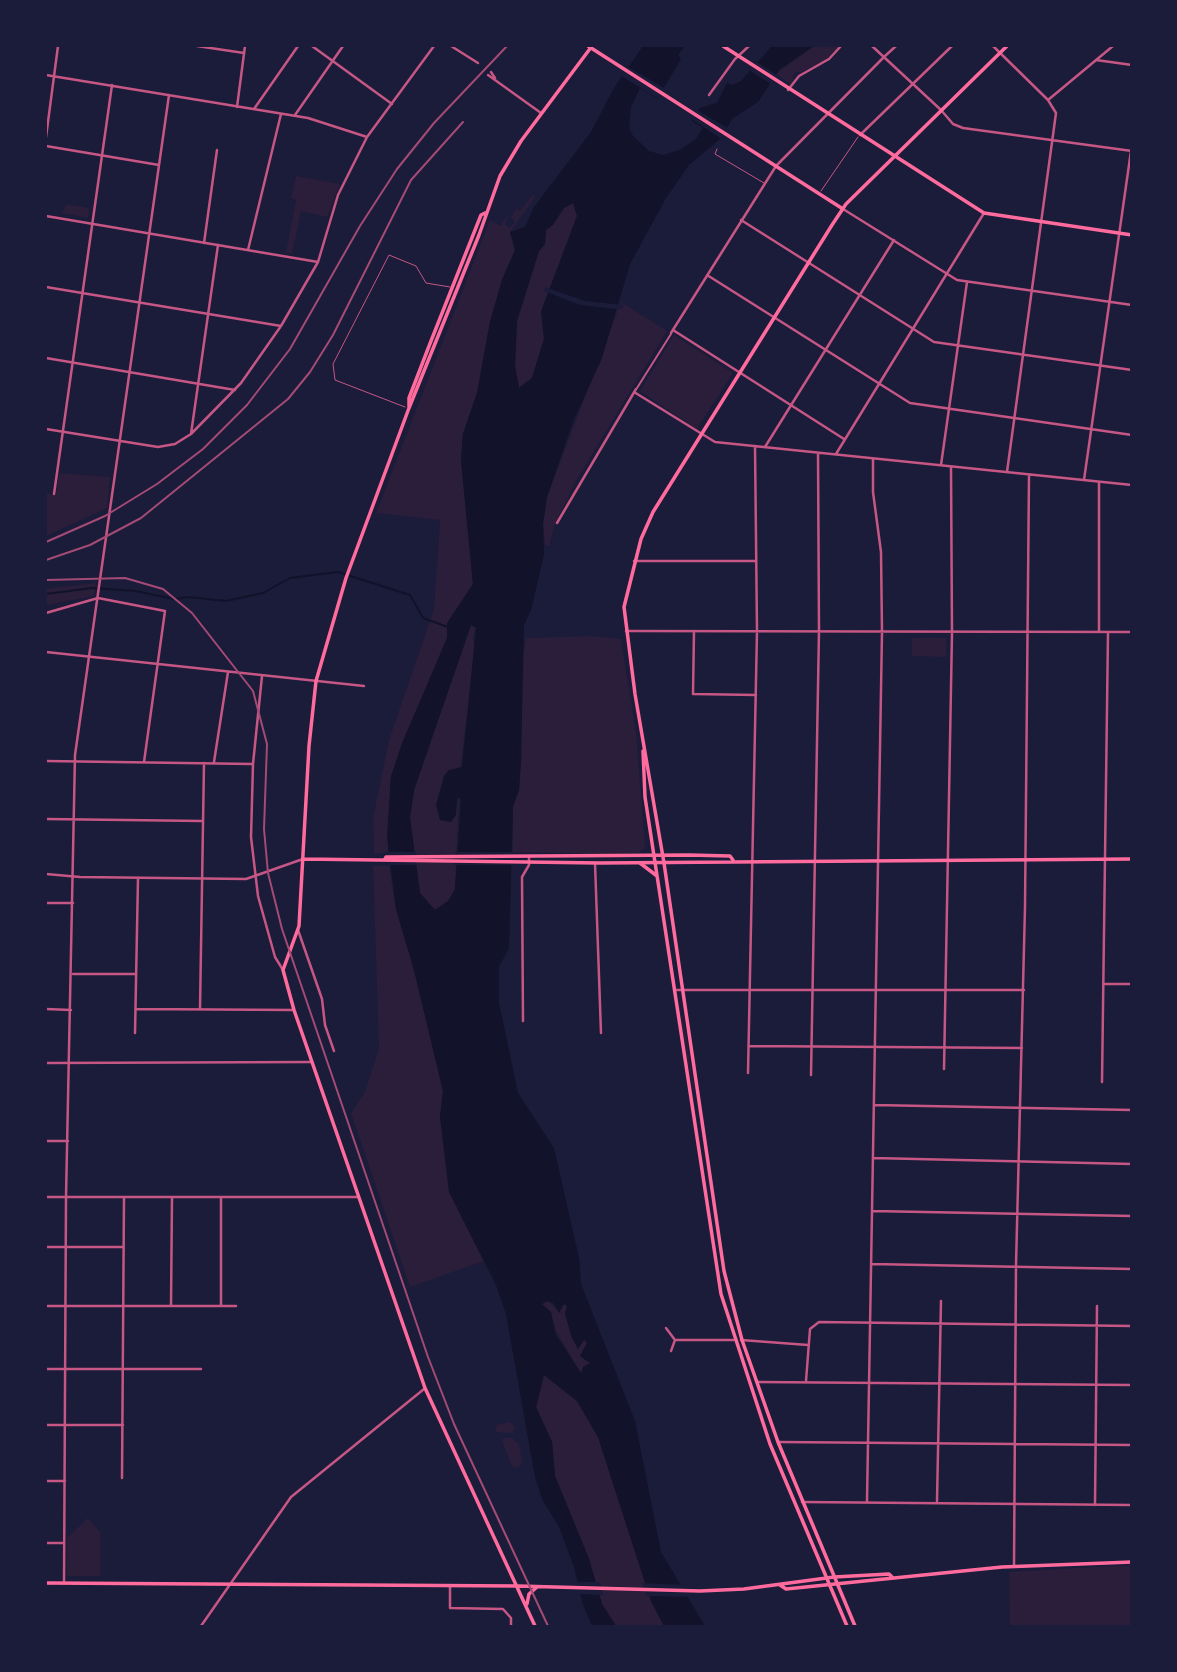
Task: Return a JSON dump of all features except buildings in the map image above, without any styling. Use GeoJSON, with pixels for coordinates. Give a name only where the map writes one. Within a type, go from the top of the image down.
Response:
{"type":"FeatureCollection","features":[{"type":"Feature","properties":{"kind":"main road"},"geometry":{"type":"LineString","coordinates":[[409,408],[415,399],[505,166],[590,46],[660,94],[843,209]]}},
{"type":"Feature","properties":{"kind":"main road"},"geometry":{"type":"LineString","coordinates":[[723,46],[984,213],[1132,235]]}},
{"type":"Feature","properties":{"kind":"main road"},"geometry":{"type":"LineString","coordinates":[[855,1626],[778,1442],[742,1340],[724,1271],[663,856],[625,631],[625,597],[634,561],[653,512],[843,209],[1007,46]]}},
{"type":"Feature","properties":{"kind":"main road"},"geometry":{"type":"LineString","coordinates":[[485,213],[481,215],[417,375],[409,408],[346,578],[316,681],[309,746],[298,930],[283,970],[294,1010],[425,1388],[535,1626]]}},
{"type":"Feature","properties":{"kind":"main road"},"geometry":{"type":"LineString","coordinates":[[644,749],[643,777],[717,1271],[735,1340],[770,1444],[847,1626]]}},
{"type":"Feature","properties":{"kind":"main road"},"geometry":{"type":"LineString","coordinates":[[529,860],[655,856],[730,856],[733,860]]}},
{"type":"Feature","properties":{"kind":"main road"},"geometry":{"type":"LineString","coordinates":[[303,859],[517,859],[595,863],[1132,859]]}},
{"type":"Feature","properties":{"kind":"main road"},"geometry":{"type":"LineString","coordinates":[[639,863],[658,877]]}},
{"type":"Feature","properties":{"kind":"main road"},"geometry":{"type":"LineString","coordinates":[[46,1584],[744,1590],[780,1586],[786,1589],[830,1586],[889,1580],[892,1577],[1014,1566],[1132,1562]]}},
{"type":"Feature","properties":{"kind":"main road"},"geometry":{"type":"LineString","coordinates":[[780,1586],[784,1582],[834,1577],[889,1574],[892,1577]]}},
{"type":"Feature","properties":{"kind":"main road"},"geometry":{"type":"LineString","coordinates":[[526,1606],[529,1594],[537,1587]]}},
{"type":"Feature","properties":{"kind":"street"},"geometry":{"type":"LineString","coordinates":[[46,137],[58,46]]}},
{"type":"Feature","properties":{"kind":"street"},"geometry":{"type":"LineString","coordinates":[[197,46],[244,53]]}},
{"type":"Feature","properties":{"kind":"street"},"geometry":{"type":"LineString","coordinates":[[236,107],[245,46]]}},
{"type":"Feature","properties":{"kind":"street"},"geometry":{"type":"LineString","coordinates":[[253,109],[298,46]]}},
{"type":"Feature","properties":{"kind":"street"},"geometry":{"type":"LineString","coordinates":[[312,46],[392,103]]}},
{"type":"Feature","properties":{"kind":"street"},"geometry":{"type":"LineString","coordinates":[[295,116],[343,46]]}},
{"type":"Feature","properties":{"kind":"street"},"geometry":{"type":"LineString","coordinates":[[46,429],[165,446],[191,434],[235,390],[281,326],[318,262],[338,195],[367,137],[434,46]]}},
{"type":"Feature","properties":{"kind":"street"},"geometry":{"type":"LineString","coordinates":[[451,46],[477,65]]}},
{"type":"Feature","properties":{"kind":"street"},"geometry":{"type":"LineString","coordinates":[[709,95],[737,56],[749,46]]}},
{"type":"Feature","properties":{"kind":"street"},"geometry":{"type":"LineString","coordinates":[[788,90],[799,76],[829,59],[841,46]]}},
{"type":"Feature","properties":{"kind":"street"},"geometry":{"type":"LineString","coordinates":[[872,46],[957,126],[1131,151]]}},
{"type":"Feature","properties":{"kind":"street"},"geometry":{"type":"LineString","coordinates":[[557,523],[635,391],[776,166],[896,46]]}},
{"type":"Feature","properties":{"kind":"street"},"geometry":{"type":"LineString","coordinates":[[860,135],[952,46]]}},
{"type":"Feature","properties":{"kind":"street"},"geometry":{"type":"LineString","coordinates":[[993,46],[1048,100],[1056,113],[1007,472]]}},
{"type":"Feature","properties":{"kind":"street"},"geometry":{"type":"LineString","coordinates":[[1048,100],[1113,46]]}},
{"type":"Feature","properties":{"kind":"street"},"geometry":{"type":"LineString","coordinates":[[1096,60],[1132,65]]}},
{"type":"Feature","properties":{"kind":"street"},"geometry":{"type":"LineString","coordinates":[[489,74],[541,113]]}},
{"type":"Feature","properties":{"kind":"street"},"geometry":{"type":"LineString","coordinates":[[46,75],[327,122],[367,137]]}},
{"type":"Feature","properties":{"kind":"street"},"geometry":{"type":"LineString","coordinates":[[54,494],[112,85]]}},
{"type":"Feature","properties":{"kind":"street"},"geometry":{"type":"LineString","coordinates":[[64,1583],[66,1197],[75,761],[169,95]]}},
{"type":"Feature","properties":{"kind":"street"},"geometry":{"type":"LineString","coordinates":[[248,250],[281,114]]}},
{"type":"Feature","properties":{"kind":"street"},"geometry":{"type":"LineString","coordinates":[[1084,480],[1132,144]]}},
{"type":"Feature","properties":{"kind":"street"},"geometry":{"type":"LineString","coordinates":[[46,146],[159,165]]}},
{"type":"Feature","properties":{"kind":"street"},"geometry":{"type":"LineString","coordinates":[[204,243],[217,150]]}},
{"type":"Feature","properties":{"kind":"street"},"geometry":{"type":"LineString","coordinates":[[843,209],[947,274],[967,282],[1132,305]]}},
{"type":"Feature","properties":{"kind":"street"},"geometry":{"type":"LineString","coordinates":[[835,455],[984,213]]}},
{"type":"Feature","properties":{"kind":"street"},"geometry":{"type":"LineString","coordinates":[[46,216],[318,262]]}},
{"type":"Feature","properties":{"kind":"street"},"geometry":{"type":"LineString","coordinates":[[741,220],[934,342],[1132,370]]}},
{"type":"Feature","properties":{"kind":"street"},"geometry":{"type":"LineString","coordinates":[[765,447],[894,240]]}},
{"type":"Feature","properties":{"kind":"street"},"geometry":{"type":"LineString","coordinates":[[191,434],[218,245]]}},
{"type":"Feature","properties":{"kind":"street"},"geometry":{"type":"LineString","coordinates":[[707,275],[910,403],[1132,435]]}},
{"type":"Feature","properties":{"kind":"street"},"geometry":{"type":"LineString","coordinates":[[941,466],[967,282]]}},
{"type":"Feature","properties":{"kind":"street"},"geometry":{"type":"LineString","coordinates":[[46,287],[281,326]]}},
{"type":"Feature","properties":{"kind":"street"},"geometry":{"type":"LineString","coordinates":[[672,332],[845,439]]}},
{"type":"Feature","properties":{"kind":"street"},"geometry":{"type":"LineString","coordinates":[[46,358],[235,390]]}},
{"type":"Feature","properties":{"kind":"street"},"geometry":{"type":"LineString","coordinates":[[635,391],[700,435],[715,442],[1132,485]]}},
{"type":"Feature","properties":{"kind":"street"},"geometry":{"type":"LineString","coordinates":[[748,1073],[757,631],[755,446]]}},
{"type":"Feature","properties":{"kind":"street"},"geometry":{"type":"LineString","coordinates":[[811,1074],[820,631],[818,453]]}},
{"type":"Feature","properties":{"kind":"street"},"geometry":{"type":"LineString","coordinates":[[867,1501],[882,632],[880,545],[873,492],[873,459]]}},
{"type":"Feature","properties":{"kind":"street"},"geometry":{"type":"LineString","coordinates":[[944,1069],[952,633],[951,467]]}},
{"type":"Feature","properties":{"kind":"street"},"geometry":{"type":"LineString","coordinates":[[1014,1566],[1018,1325],[1016,1265],[1021,1161],[1029,633],[1028,475]]}},
{"type":"Feature","properties":{"kind":"street"},"geometry":{"type":"LineString","coordinates":[[1099,632],[1100,482]]}},
{"type":"Feature","properties":{"kind":"street"},"geometry":{"type":"LineString","coordinates":[[634,561],[756,561]]}},
{"type":"Feature","properties":{"kind":"street"},"geometry":{"type":"LineString","coordinates":[[46,613],[98,598],[165,611],[144,762]]}},
{"type":"Feature","properties":{"kind":"street"},"geometry":{"type":"LineString","coordinates":[[625,631],[1132,632]]}},
{"type":"Feature","properties":{"kind":"street"},"geometry":{"type":"LineString","coordinates":[[694,631],[694,694],[756,695]]}},
{"type":"Feature","properties":{"kind":"street"},"geometry":{"type":"LineString","coordinates":[[1101,1082],[1108,632]]}},
{"type":"Feature","properties":{"kind":"street"},"geometry":{"type":"LineString","coordinates":[[46,652],[364,686]]}},
{"type":"Feature","properties":{"kind":"street"},"geometry":{"type":"LineString","coordinates":[[214,763],[228,671]]}},
{"type":"Feature","properties":{"kind":"street"},"geometry":{"type":"LineString","coordinates":[[262,676],[253,764],[251,825],[255,878],[268,935],[283,970]]}},
{"type":"Feature","properties":{"kind":"street"},"geometry":{"type":"LineString","coordinates":[[46,761],[253,764]]}},
{"type":"Feature","properties":{"kind":"street"},"geometry":{"type":"LineString","coordinates":[[200,1009],[204,762]]}},
{"type":"Feature","properties":{"kind":"street"},"geometry":{"type":"LineString","coordinates":[[46,819],[202,821]]}},
{"type":"Feature","properties":{"kind":"street"},"geometry":{"type":"LineString","coordinates":[[46,874],[138,878],[255,878],[303,859]]}},
{"type":"Feature","properties":{"kind":"street"},"geometry":{"type":"LineString","coordinates":[[523,1021],[522,877],[529,860]]}},
{"type":"Feature","properties":{"kind":"street"},"geometry":{"type":"LineString","coordinates":[[595,863],[601,1033]]}},
{"type":"Feature","properties":{"kind":"street"},"geometry":{"type":"LineString","coordinates":[[135,1033],[138,878]]}},
{"type":"Feature","properties":{"kind":"street"},"geometry":{"type":"LineString","coordinates":[[46,903],[73,903]]}},
{"type":"Feature","properties":{"kind":"street"},"geometry":{"type":"LineString","coordinates":[[298,930],[322,999],[325,1025],[334,1051]]}},
{"type":"Feature","properties":{"kind":"street"},"geometry":{"type":"LineString","coordinates":[[71,974],[136,974]]}},
{"type":"Feature","properties":{"kind":"street"},"geometry":{"type":"LineString","coordinates":[[1103,984],[1132,984]]}},
{"type":"Feature","properties":{"kind":"street"},"geometry":{"type":"LineString","coordinates":[[674,990],[1024,990]]}},
{"type":"Feature","properties":{"kind":"street"},"geometry":{"type":"LineString","coordinates":[[136,1009],[294,1010]]}},
{"type":"Feature","properties":{"kind":"street"},"geometry":{"type":"LineString","coordinates":[[46,1010],[71,1010]]}},
{"type":"Feature","properties":{"kind":"street"},"geometry":{"type":"LineString","coordinates":[[749,1046],[1023,1048]]}},
{"type":"Feature","properties":{"kind":"street"},"geometry":{"type":"LineString","coordinates":[[46,1063],[312,1062]]}},
{"type":"Feature","properties":{"kind":"street"},"geometry":{"type":"LineString","coordinates":[[874,1105],[1132,1111]]}},
{"type":"Feature","properties":{"kind":"street"},"geometry":{"type":"LineString","coordinates":[[46,1141],[68,1141]]}},
{"type":"Feature","properties":{"kind":"street"},"geometry":{"type":"LineString","coordinates":[[873,1158],[1132,1164]]}},
{"type":"Feature","properties":{"kind":"street"},"geometry":{"type":"LineString","coordinates":[[46,1197],[358,1196]]}},
{"type":"Feature","properties":{"kind":"street"},"geometry":{"type":"LineString","coordinates":[[122,1478],[124,1197]]}},
{"type":"Feature","properties":{"kind":"street"},"geometry":{"type":"LineString","coordinates":[[171,1306],[172,1197]]}},
{"type":"Feature","properties":{"kind":"street"},"geometry":{"type":"LineString","coordinates":[[221,1197],[221,1306]]}},
{"type":"Feature","properties":{"kind":"street"},"geometry":{"type":"LineString","coordinates":[[872,1211],[1132,1216]]}},
{"type":"Feature","properties":{"kind":"street"},"geometry":{"type":"LineString","coordinates":[[46,1247],[123,1247]]}},
{"type":"Feature","properties":{"kind":"street"},"geometry":{"type":"LineString","coordinates":[[871,1264],[1132,1269]]}},
{"type":"Feature","properties":{"kind":"street"},"geometry":{"type":"LineString","coordinates":[[937,1502],[941,1301]]}},
{"type":"Feature","properties":{"kind":"street"},"geometry":{"type":"LineString","coordinates":[[46,1306],[236,1306]]}},
{"type":"Feature","properties":{"kind":"street"},"geometry":{"type":"LineString","coordinates":[[1095,1505],[1097,1306]]}},
{"type":"Feature","properties":{"kind":"street"},"geometry":{"type":"LineString","coordinates":[[806,1381],[807,1345],[812,1325],[819,1322],[1132,1326]]}},
{"type":"Feature","properties":{"kind":"street"},"geometry":{"type":"LineString","coordinates":[[666,1328],[675,1340]]}},
{"type":"Feature","properties":{"kind":"street"},"geometry":{"type":"LineString","coordinates":[[675,1340],[742,1340],[807,1345]]}},
{"type":"Feature","properties":{"kind":"street"},"geometry":{"type":"LineString","coordinates":[[671,1351],[675,1340]]}},
{"type":"Feature","properties":{"kind":"street"},"geometry":{"type":"LineString","coordinates":[[46,1369],[201,1369]]}},
{"type":"Feature","properties":{"kind":"street"},"geometry":{"type":"LineString","coordinates":[[757,1382],[1132,1385]]}},
{"type":"Feature","properties":{"kind":"street"},"geometry":{"type":"LineString","coordinates":[[201,1626],[291,1497],[425,1388]]}},
{"type":"Feature","properties":{"kind":"street"},"geometry":{"type":"LineString","coordinates":[[46,1425],[123,1425]]}},
{"type":"Feature","properties":{"kind":"street"},"geometry":{"type":"LineString","coordinates":[[778,1442],[1132,1445]]}},
{"type":"Feature","properties":{"kind":"street"},"geometry":{"type":"LineString","coordinates":[[46,1481],[65,1481]]}},
{"type":"Feature","properties":{"kind":"street"},"geometry":{"type":"LineString","coordinates":[[802,1502],[1132,1505]]}},
{"type":"Feature","properties":{"kind":"street"},"geometry":{"type":"LineString","coordinates":[[46,1543],[64,1543]]}},
{"type":"Feature","properties":{"kind":"street"},"geometry":{"type":"LineString","coordinates":[[450,1586],[450,1608],[503,1609],[511,1618],[511,1626]]}},
{"type":"Feature","properties":{"kind":"lane"},"geometry":{"type":"LineString","coordinates":[[820,193],[860,135]]}},
{"type":"Feature","properties":{"kind":"lane"},"geometry":{"type":"LineString","coordinates":[[717,149],[715,154],[764,183]]}},
{"type":"Feature","properties":{"kind":"lane"},"geometry":{"type":"LineString","coordinates":[[409,408],[333,378],[334,364],[386,256],[394,255],[413,264],[426,283],[452,287]]}},
{"type":"Feature","properties":{"kind":"shaded area"},"geometry":{"type":"Polygon","coordinates":[[[643,46],[685,46],[678,55],[681,59],[657,99],[640,88],[631,107],[629,128],[633,136],[649,151],[663,155],[680,150],[696,139],[703,128],[692,121],[700,108],[717,103],[727,83],[733,85],[741,81],[772,46],[814,46],[780,69],[758,102],[732,119],[719,140],[689,165],[666,198],[630,264],[602,358],[573,422],[547,497],[543,524],[544,555],[531,610],[524,625],[521,760],[519,790],[513,806],[509,948],[499,967],[499,1003],[518,1093],[554,1148],[579,1258],[581,1284],[635,1421],[661,1552],[705,1626],[664,1626],[651,1601],[598,1437],[577,1401],[544,1375],[536,1407],[552,1442],[555,1476],[589,1559],[602,1604],[616,1626],[592,1626],[583,1605],[574,1567],[559,1527],[542,1499],[535,1477],[506,1314],[496,1285],[449,1192],[440,1117],[443,1091],[414,970],[396,909],[387,837],[391,776],[402,743],[447,638],[447,623],[473,584],[461,460],[463,434],[477,393],[490,322],[502,280],[515,250],[510,232],[525,227],[534,207],[591,132],[614,88],[643,46]],[[573,203],[564,208],[553,225],[546,230],[545,244],[539,251],[517,321],[515,366],[519,388],[532,378],[544,339],[541,312],[577,216],[573,203]],[[471,625],[414,790],[410,818],[420,893],[435,910],[448,901],[455,889],[461,799],[457,797],[456,815],[451,822],[440,820],[436,805],[444,776],[449,770],[462,767],[476,628],[471,625]],[[548,1301],[542,1304],[551,1312],[556,1335],[581,1373],[583,1367],[590,1363],[580,1356],[587,1343],[584,1340],[578,1349],[572,1338],[565,1314],[567,1306],[564,1304],[559,1313],[553,1303],[548,1301]]]}},
{"type":"Feature","properties":{"kind":"shaded area"},"geometry":{"type":"Polygon","coordinates":[[[814,46],[839,47],[825,60],[800,73],[798,71],[792,76],[794,79],[790,84],[776,74],[814,46]]]}},
{"type":"Feature","properties":{"kind":"shaded area"},"geometry":{"type":"Polygon","coordinates":[[[296,176],[340,184],[327,217],[301,211],[292,254],[286,253],[296,200],[291,198],[296,176]]]}},
{"type":"Feature","properties":{"kind":"shaded area"},"geometry":{"type":"Polygon","coordinates":[[[533,195],[535,197],[510,232],[515,250],[502,280],[490,322],[477,393],[463,434],[461,460],[473,584],[449,622],[447,638],[391,776],[388,852],[374,854],[373,818],[389,740],[434,609],[440,520],[376,513],[490,220],[500,226],[508,215],[505,225],[510,228],[515,221],[511,218],[516,208],[520,211],[533,195]]]}},
{"type":"Feature","properties":{"kind":"shaded area"},"geometry":{"type":"Polygon","coordinates":[[[573,203],[577,216],[542,308],[544,339],[532,378],[519,388],[515,366],[517,321],[539,251],[545,244],[546,230],[564,208],[573,203]]]}},
{"type":"Feature","properties":{"kind":"shaded area"},"geometry":{"type":"Polygon","coordinates":[[[66,204],[89,208],[88,218],[62,213],[66,204]]]}},
{"type":"Feature","properties":{"kind":"shaded area"},"geometry":{"type":"Polygon","coordinates":[[[621,302],[667,331],[576,481],[555,524],[549,546],[545,545],[543,524],[547,497],[621,302]]]}},
{"type":"Feature","properties":{"kind":"shaded area"},"geometry":{"type":"Polygon","coordinates":[[[674,335],[733,373],[697,429],[640,391],[674,335]]]}},
{"type":"Feature","properties":{"kind":"shaded area"},"geometry":{"type":"Polygon","coordinates":[[[59,473],[110,477],[107,508],[46,536],[46,493],[56,495],[59,473]]]}},
{"type":"Feature","properties":{"kind":"shaded area"},"geometry":{"type":"Polygon","coordinates":[[[96,583],[94,596],[46,605],[46,589],[96,583]]]}},
{"type":"Feature","properties":{"kind":"shaded area"},"geometry":{"type":"Polygon","coordinates":[[[471,625],[476,628],[473,636],[475,652],[454,817],[459,796],[455,889],[449,901],[434,910],[420,893],[410,818],[414,790],[471,625]]]}},
{"type":"Feature","properties":{"kind":"shaded area"},"geometry":{"type":"Polygon","coordinates":[[[591,636],[621,639],[636,733],[645,848],[638,853],[606,854],[513,852],[513,807],[519,790],[522,662],[526,638],[591,636]]]}},
{"type":"Feature","properties":{"kind":"shaded area"},"geometry":{"type":"Polygon","coordinates":[[[912,638],[946,638],[946,657],[912,656],[912,638]]]}},
{"type":"Feature","properties":{"kind":"shaded area"},"geometry":{"type":"Polygon","coordinates":[[[373,866],[389,866],[396,909],[414,970],[443,1091],[440,1117],[461,1216],[484,1261],[410,1287],[351,1113],[365,1092],[379,1048],[373,866]]]}},
{"type":"Feature","properties":{"kind":"shaded area"},"geometry":{"type":"Polygon","coordinates":[[[678,999],[686,1035],[697,1106],[688,1066],[678,999]]]}},
{"type":"Feature","properties":{"kind":"shaded area"},"geometry":{"type":"Polygon","coordinates":[[[548,1301],[557,1309],[564,1304],[567,1306],[587,1343],[580,1356],[590,1363],[581,1374],[540,1303],[548,1301]]]}},
{"type":"Feature","properties":{"kind":"shaded area"},"geometry":{"type":"Polygon","coordinates":[[[544,1375],[577,1401],[598,1437],[651,1601],[664,1626],[616,1626],[602,1604],[589,1559],[555,1476],[552,1442],[536,1407],[544,1375]]]}},
{"type":"Feature","properties":{"kind":"shaded area"},"geometry":{"type":"Polygon","coordinates":[[[509,1422],[515,1426],[513,1433],[495,1432],[497,1425],[509,1422]]]}},
{"type":"Feature","properties":{"kind":"shaded area"},"geometry":{"type":"Polygon","coordinates":[[[504,1438],[512,1438],[519,1444],[522,1462],[518,1468],[512,1466],[502,1441],[504,1438]]]}},
{"type":"Feature","properties":{"kind":"shaded area"},"geometry":{"type":"Polygon","coordinates":[[[88,1518],[100,1532],[100,1576],[67,1576],[67,1538],[88,1518]]]}},
{"type":"Feature","properties":{"kind":"shaded area"},"geometry":{"type":"Polygon","coordinates":[[[1131,1565],[1131,1626],[1010,1626],[1009,1572],[1131,1565]]]}},
{"type":"Feature","properties":{"kind":"pier"},"geometry":{"type":"Polygon","coordinates":[[[754,60],[779,76],[772,85],[748,69],[754,60]]]}},
{"type":"Feature","properties":{"kind":"pier"},"geometry":{"type":"Polygon","coordinates":[[[625,65],[664,88],[658,99],[620,75],[625,65]]]}},
{"type":"Feature","properties":{"kind":"pier"},"geometry":{"type":"Polygon","coordinates":[[[696,109],[729,129],[723,140],[690,118],[696,109]]]}},
{"type":"Feature","properties":{"kind":"pier"},"geometry":{"type":"Polygon","coordinates":[[[545,287],[585,301],[624,305],[622,309],[616,309],[580,305],[544,291],[545,287]]]}},
{"type":"Feature","properties":{"kind":"pier"},"geometry":{"type":"Polygon","coordinates":[[[385,852],[416,852],[416,865],[386,865],[385,852]]]}},
{"type":"Feature","properties":{"kind":"pier"},"geometry":{"type":"Polygon","coordinates":[[[455,852],[516,852],[516,865],[454,865],[455,852]]]}},
{"type":"Feature","properties":{"kind":"pier"},"geometry":{"type":"Polygon","coordinates":[[[574,1582],[600,1582],[603,1595],[577,1594],[574,1582]]]}},
{"type":"Feature","properties":{"kind":"pier"},"geometry":{"type":"Polygon","coordinates":[[[642,1583],[687,1585],[694,1597],[646,1596],[642,1583]]]}},
{"type":"Feature","properties":{"kind":"waterway"},"geometry":{"type":"LineString","coordinates":[[46,594],[92,588],[135,591],[174,599],[188,597],[226,601],[263,593],[290,578],[338,572],[410,595],[423,618],[448,627]]}},
{"type":"Feature","properties":{"kind":"railway"},"geometry":{"type":"LineString","coordinates":[[46,542],[105,516],[157,484],[203,449],[247,405],[290,349],[360,226],[397,169],[434,123],[507,46]]}},
{"type":"Feature","properties":{"kind":"railway"},"geometry":{"type":"LineString","coordinates":[[46,560],[90,545],[141,518],[288,399],[310,372],[333,335],[411,180],[463,122]]}},
{"type":"Feature","properties":{"kind":"railway"},"geometry":{"type":"LineString","coordinates":[[46,580],[125,578],[163,589],[192,613],[253,691],[267,744],[264,829],[268,873],[282,929],[428,1357],[454,1424],[548,1626]]}}]}
